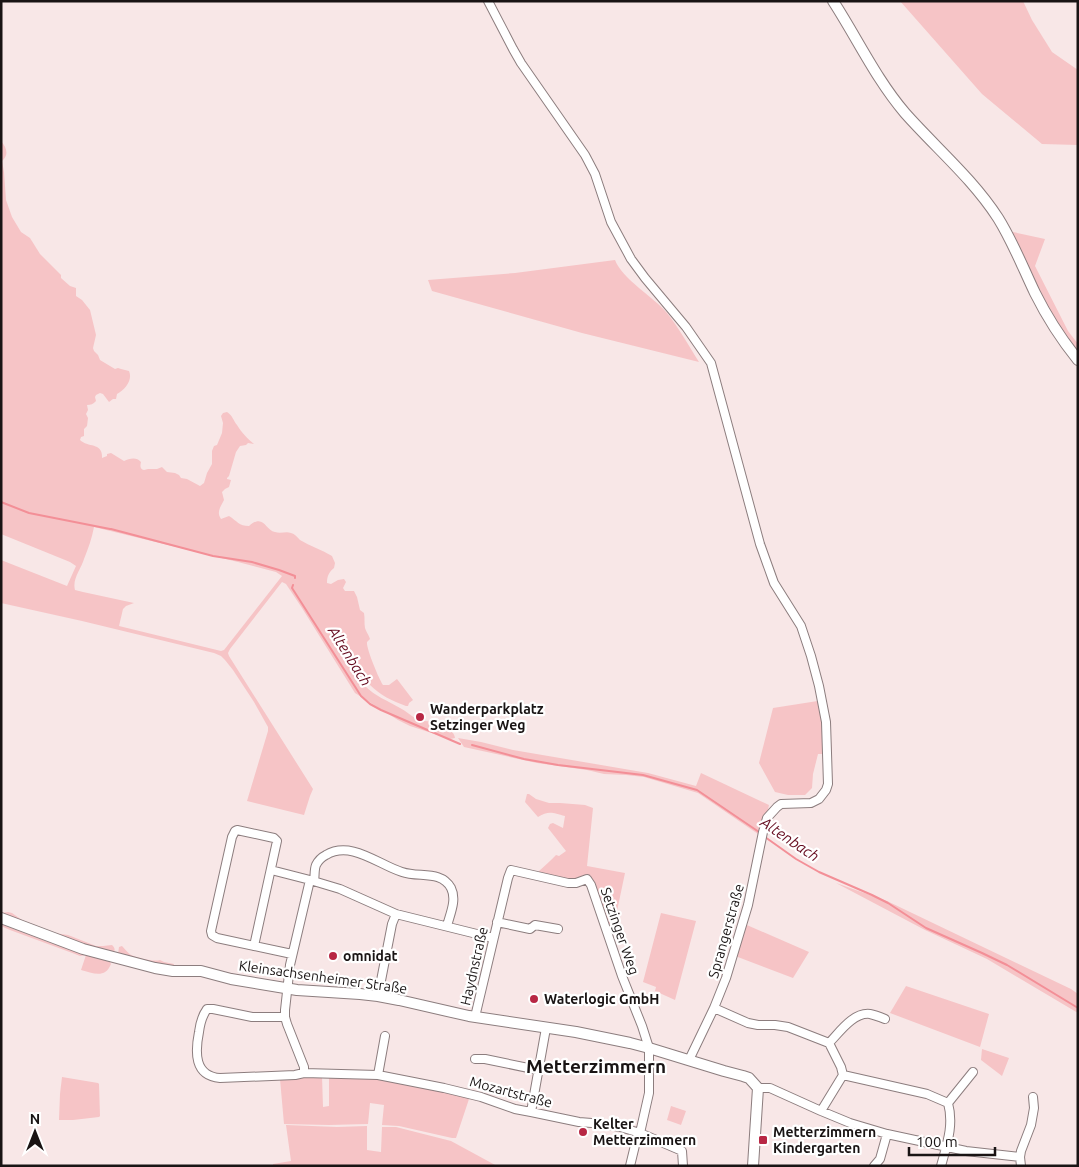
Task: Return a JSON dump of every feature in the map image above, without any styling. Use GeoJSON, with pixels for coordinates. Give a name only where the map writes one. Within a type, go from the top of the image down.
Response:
{"type":"FeatureCollection","features":[{"type":"Feature","properties":{"kind":"main road"},"geometry":{"type":"LineString","coordinates":[[833,1],[875,71],[892,95],[905,112],[972,183],[999,220],[1046,313],[1078,360]]}},
{"type":"Feature","properties":{"kind":"main road","name":"Kleinsachsenheimer Straße"},"geometry":{"type":"LineString","coordinates":[[1,918],[83,949],[155,968],[173,971],[201,971],[231,979],[302,990],[378,996],[475,1017],[610,1039],[649,1048],[743,1076],[749,1078],[758,1088]]}},
{"type":"Feature","properties":{"kind":"main road"},"geometry":{"type":"LineString","coordinates":[[753,1166],[758,1088]]}},
{"type":"Feature","properties":{"kind":"street","name":"Sprangerstraße"},"geometry":{"type":"LineString","coordinates":[[488,1],[512,49],[585,155],[595,174],[611,222],[631,259],[686,327],[711,363],[760,544],[774,583],[801,626],[819,686],[826,722],[828,784],[826,790],[819,799],[811,804],[781,804],[767,818],[748,904],[726,978],[689,1060]]}},
{"type":"Feature","properties":{"kind":"street"},"geometry":{"type":"LineString","coordinates":[[254,946],[276,840],[240,830],[235,831],[232,837],[211,933],[217,938],[254,946],[292,954]]}},
{"type":"Feature","properties":{"kind":"street"},"geometry":{"type":"LineString","coordinates":[[304,1073],[304,1067],[284,1017],[292,954],[315,867],[321,858],[332,852],[343,850],[363,854],[406,873],[436,876],[446,882],[454,897],[448,926]]}},
{"type":"Feature","properties":{"kind":"street"},"geometry":{"type":"LineString","coordinates":[[271,870],[340,889],[396,914],[493,938]]}},
{"type":"Feature","properties":{"kind":"street","name":"Setzinger Weg"},"geometry":{"type":"LineString","coordinates":[[511,870],[568,883],[576,883],[587,879],[649,1048]]}},
{"type":"Feature","properties":{"kind":"street","name":"Haydnstraße"},"geometry":{"type":"LineString","coordinates":[[475,1017],[511,870]]}},
{"type":"Feature","properties":{"kind":"street"},"geometry":{"type":"LineString","coordinates":[[378,996],[392,924],[396,914]]}},
{"type":"Feature","properties":{"kind":"street","name":"Haydnstraße"},"geometry":{"type":"LineString","coordinates":[[497,922],[530,929],[535,925],[558,929]]}},
{"type":"Feature","properties":{"kind":"street"},"geometry":{"type":"LineString","coordinates":[[714,1008],[748,1023],[788,1027],[829,1044],[843,1075],[821,1111]]}},
{"type":"Feature","properties":{"kind":"street","name":"Mozartstraße"},"geometry":{"type":"LineString","coordinates":[[284,1017],[256,1017],[207,1009],[200,1026],[196,1052],[202,1070],[212,1077],[220,1078],[304,1073],[378,1075],[468,1093],[515,1109],[579,1122],[612,1126],[639,1133],[682,1151],[682,1166]]}},
{"type":"Feature","properties":{"kind":"street"},"geometry":{"type":"LineString","coordinates":[[829,1044],[859,1015],[869,1014],[886,1019]]}},
{"type":"Feature","properties":{"kind":"street"},"geometry":{"type":"LineString","coordinates":[[531,1112],[546,1028]]}},
{"type":"Feature","properties":{"kind":"street"},"geometry":{"type":"LineString","coordinates":[[378,1075],[385,1036]]}},
{"type":"Feature","properties":{"kind":"street"},"geometry":{"type":"LineString","coordinates":[[630,1166],[650,1093],[649,1048]]}},
{"type":"Feature","properties":{"kind":"street"},"geometry":{"type":"LineString","coordinates":[[475,1059],[485,1058],[538,1070]]}},
{"type":"Feature","properties":{"kind":"street"},"geometry":{"type":"LineString","coordinates":[[948,1103],[974,1072]]}},
{"type":"Feature","properties":{"kind":"street"},"geometry":{"type":"LineString","coordinates":[[843,1075],[927,1094],[948,1103]]}},
{"type":"Feature","properties":{"kind":"street"},"geometry":{"type":"LineString","coordinates":[[758,1088],[770,1088],[779,1091],[850,1123],[887,1134],[1020,1162],[1021,1151],[1031,1125],[1034,1108],[1033,1097]]}},
{"type":"Feature","properties":{"kind":"street"},"geometry":{"type":"LineString","coordinates":[[941,1166],[951,1126],[948,1103]]}},
{"type":"Feature","properties":{"kind":"street"},"geometry":{"type":"LineString","coordinates":[[874,1166],[880,1158],[887,1134]]}},
{"type":"Feature","properties":{"kind":"shaded area"},"geometry":{"type":"Polygon","coordinates":[[[900,1],[1023,1],[1032,20],[1052,52],[1078,70],[1078,145],[1042,144],[982,94],[900,1]]]}},
{"type":"Feature","properties":{"kind":"shaded area"},"geometry":{"type":"Polygon","coordinates":[[[1,141],[6,151],[6,156],[2,161],[6,200],[12,217],[21,232],[30,238],[40,254],[61,275],[61,278],[70,286],[76,288],[76,296],[90,310],[96,335],[93,348],[100,360],[115,369],[129,371],[130,374],[128,384],[117,394],[116,399],[109,402],[100,393],[96,395],[95,402],[87,405],[87,426],[84,429],[84,436],[80,440],[98,447],[102,453],[102,458],[111,453],[124,461],[131,459],[139,460],[143,470],[162,467],[167,472],[175,473],[181,478],[200,486],[204,483],[212,464],[212,451],[222,433],[223,423],[221,416],[227,412],[254,444],[248,443],[240,446],[236,452],[227,478],[231,480],[229,487],[222,492],[224,500],[219,511],[221,519],[229,516],[246,526],[258,521],[264,523],[272,531],[292,533],[300,540],[332,556],[335,563],[327,578],[327,583],[331,584],[344,579],[346,582],[343,588],[345,591],[354,591],[360,610],[364,613],[365,628],[370,639],[367,645],[381,682],[383,685],[389,685],[397,679],[413,700],[406,706],[378,692],[370,685],[365,686],[377,696],[417,719],[439,722],[453,733],[455,738],[450,739],[410,726],[355,693],[302,608],[286,584],[282,582],[228,653],[313,789],[304,815],[247,801],[268,727],[254,702],[225,660],[214,653],[1,603],[1,560],[67,586],[76,566],[1,534],[1,141]],[[94,527],[74,586],[75,590],[134,603],[123,609],[119,626],[221,651],[224,650],[282,576],[276,572],[94,527]]]}},
{"type":"Feature","properties":{"kind":"shaded area"},"geometry":{"type":"Polygon","coordinates":[[[1012,232],[1045,239],[1035,266],[1068,331],[1078,344],[1078,355],[1047,309],[1012,232]]]}},
{"type":"Feature","properties":{"kind":"shaded area"},"geometry":{"type":"Polygon","coordinates":[[[615,260],[624,274],[667,313],[699,362],[582,333],[432,291],[428,280],[515,273],[615,260]]]}},
{"type":"Feature","properties":{"kind":"shaded area"},"geometry":{"type":"Polygon","coordinates":[[[824,700],[830,727],[832,754],[818,754],[812,788],[805,795],[788,795],[775,792],[759,763],[773,708],[824,700]]]}},
{"type":"Feature","properties":{"kind":"shaded area"},"geometry":{"type":"Polygon","coordinates":[[[458,738],[513,750],[648,773],[696,786],[701,773],[769,805],[764,824],[758,834],[698,793],[644,777],[604,774],[537,763],[464,747],[458,738]]]}},
{"type":"Feature","properties":{"kind":"shaded area"},"geometry":{"type":"Polygon","coordinates":[[[527,794],[549,803],[585,805],[593,808],[587,866],[625,873],[612,930],[592,885],[539,873],[556,855],[559,856],[566,851],[548,828],[553,823],[563,828],[565,816],[548,813],[538,817],[525,802],[527,794]]]}},
{"type":"Feature","properties":{"kind":"shaded area"},"geometry":{"type":"Polygon","coordinates":[[[836,883],[887,901],[1071,989],[1078,994],[1078,1013],[987,959],[925,930],[836,883]]]}},
{"type":"Feature","properties":{"kind":"shaded area"},"geometry":{"type":"Polygon","coordinates":[[[8,912],[54,933],[68,935],[96,946],[112,945],[115,949],[114,953],[40,930],[1,915],[1,913],[8,912]]]}},
{"type":"Feature","properties":{"kind":"shaded area"},"geometry":{"type":"Polygon","coordinates":[[[661,913],[696,921],[675,1000],[655,991],[656,987],[643,982],[661,913]]]}},
{"type":"Feature","properties":{"kind":"shaded area"},"geometry":{"type":"Polygon","coordinates":[[[740,922],[809,952],[793,978],[730,954],[740,922]]]}},
{"type":"Feature","properties":{"kind":"shaded area"},"geometry":{"type":"Polygon","coordinates":[[[1,924],[110,962],[111,964],[105,972],[98,974],[81,970],[86,955],[80,956],[10,930],[1,926],[1,924]]]}},
{"type":"Feature","properties":{"kind":"shaded area"},"geometry":{"type":"Polygon","coordinates":[[[122,946],[131,955],[174,964],[173,968],[118,954],[119,947],[122,946]]]}},
{"type":"Feature","properties":{"kind":"shaded area"},"geometry":{"type":"Polygon","coordinates":[[[906,986],[989,1014],[980,1047],[890,1013],[906,986]]]}},
{"type":"Feature","properties":{"kind":"shaded area"},"geometry":{"type":"Polygon","coordinates":[[[982,1049],[1009,1058],[1002,1076],[981,1060],[982,1049]]]}},
{"type":"Feature","properties":{"kind":"shaded area"},"geometry":{"type":"Polygon","coordinates":[[[305,1075],[322,1076],[323,1107],[329,1106],[329,1077],[372,1078],[470,1096],[456,1138],[399,1126],[382,1125],[384,1105],[370,1103],[368,1124],[284,1124],[280,1079],[305,1075]]]}},
{"type":"Feature","properties":{"kind":"shaded area"},"geometry":{"type":"Polygon","coordinates":[[[62,1077],[99,1084],[99,1117],[59,1120],[62,1077]]]}},
{"type":"Feature","properties":{"kind":"shaded area"},"geometry":{"type":"Polygon","coordinates":[[[671,1106],[686,1111],[681,1125],[667,1120],[671,1106]]]}},
{"type":"Feature","properties":{"kind":"shaded area"},"geometry":{"type":"Polygon","coordinates":[[[286,1125],[367,1126],[367,1150],[381,1152],[382,1127],[396,1127],[451,1141],[497,1166],[273,1166],[273,1164],[291,1161],[286,1125]]]}},
{"type":"Feature","properties":{"kind":"waterway","name":"Altenbach"},"geometry":{"type":"LineString","coordinates":[[1,502],[29,513],[110,529]]}},
{"type":"Feature","properties":{"kind":"waterway","name":"Altenbach"},"geometry":{"type":"LineString","coordinates":[[111,529],[213,556],[252,562],[279,570],[295,576],[295,578]]}},
{"type":"Feature","properties":{"kind":"waterway","name":"Altenbach"},"geometry":{"type":"LineString","coordinates":[[293,585],[292,588],[361,696],[381,710],[460,744]]}},
{"type":"Feature","properties":{"kind":"waterway","name":"Altenbach"},"geometry":{"type":"LineString","coordinates":[[472,745],[524,759],[558,765],[643,775],[697,790],[759,832]]}},
{"type":"Feature","properties":{"kind":"waterway","name":"Altenbach"},"geometry":{"type":"LineString","coordinates":[[765,837],[796,859],[819,872],[872,895],[888,903],[926,928],[1007,965],[1078,1008]]}},
{"type":"Feature","properties":{"kind":"place","name":"Wanderparkplatz Setzinger Weg"},"geometry":{"type":"Point","coordinates":[420,717]}},
{"type":"Feature","properties":{"kind":"place","name":"omnidat"},"geometry":{"type":"Point","coordinates":[333,956]}},
{"type":"Feature","properties":{"kind":"place","name":"Waterlogic GmbH"},"geometry":{"type":"Point","coordinates":[534,999]}},
{"type":"Feature","properties":{"kind":"place","name":"Kelter Metterzimmern"},"geometry":{"type":"Point","coordinates":[583,1132]}},
{"type":"Feature","properties":{"kind":"place","name":"Metterzimmern Kindergarten"},"geometry":{"type":"Point","coordinates":[763,1140]}},
{"type":"Feature","properties":{"kind":"district","name":"Metterzimmern"},"geometry":{"type":"Point","coordinates":[596,1066]}}]}
